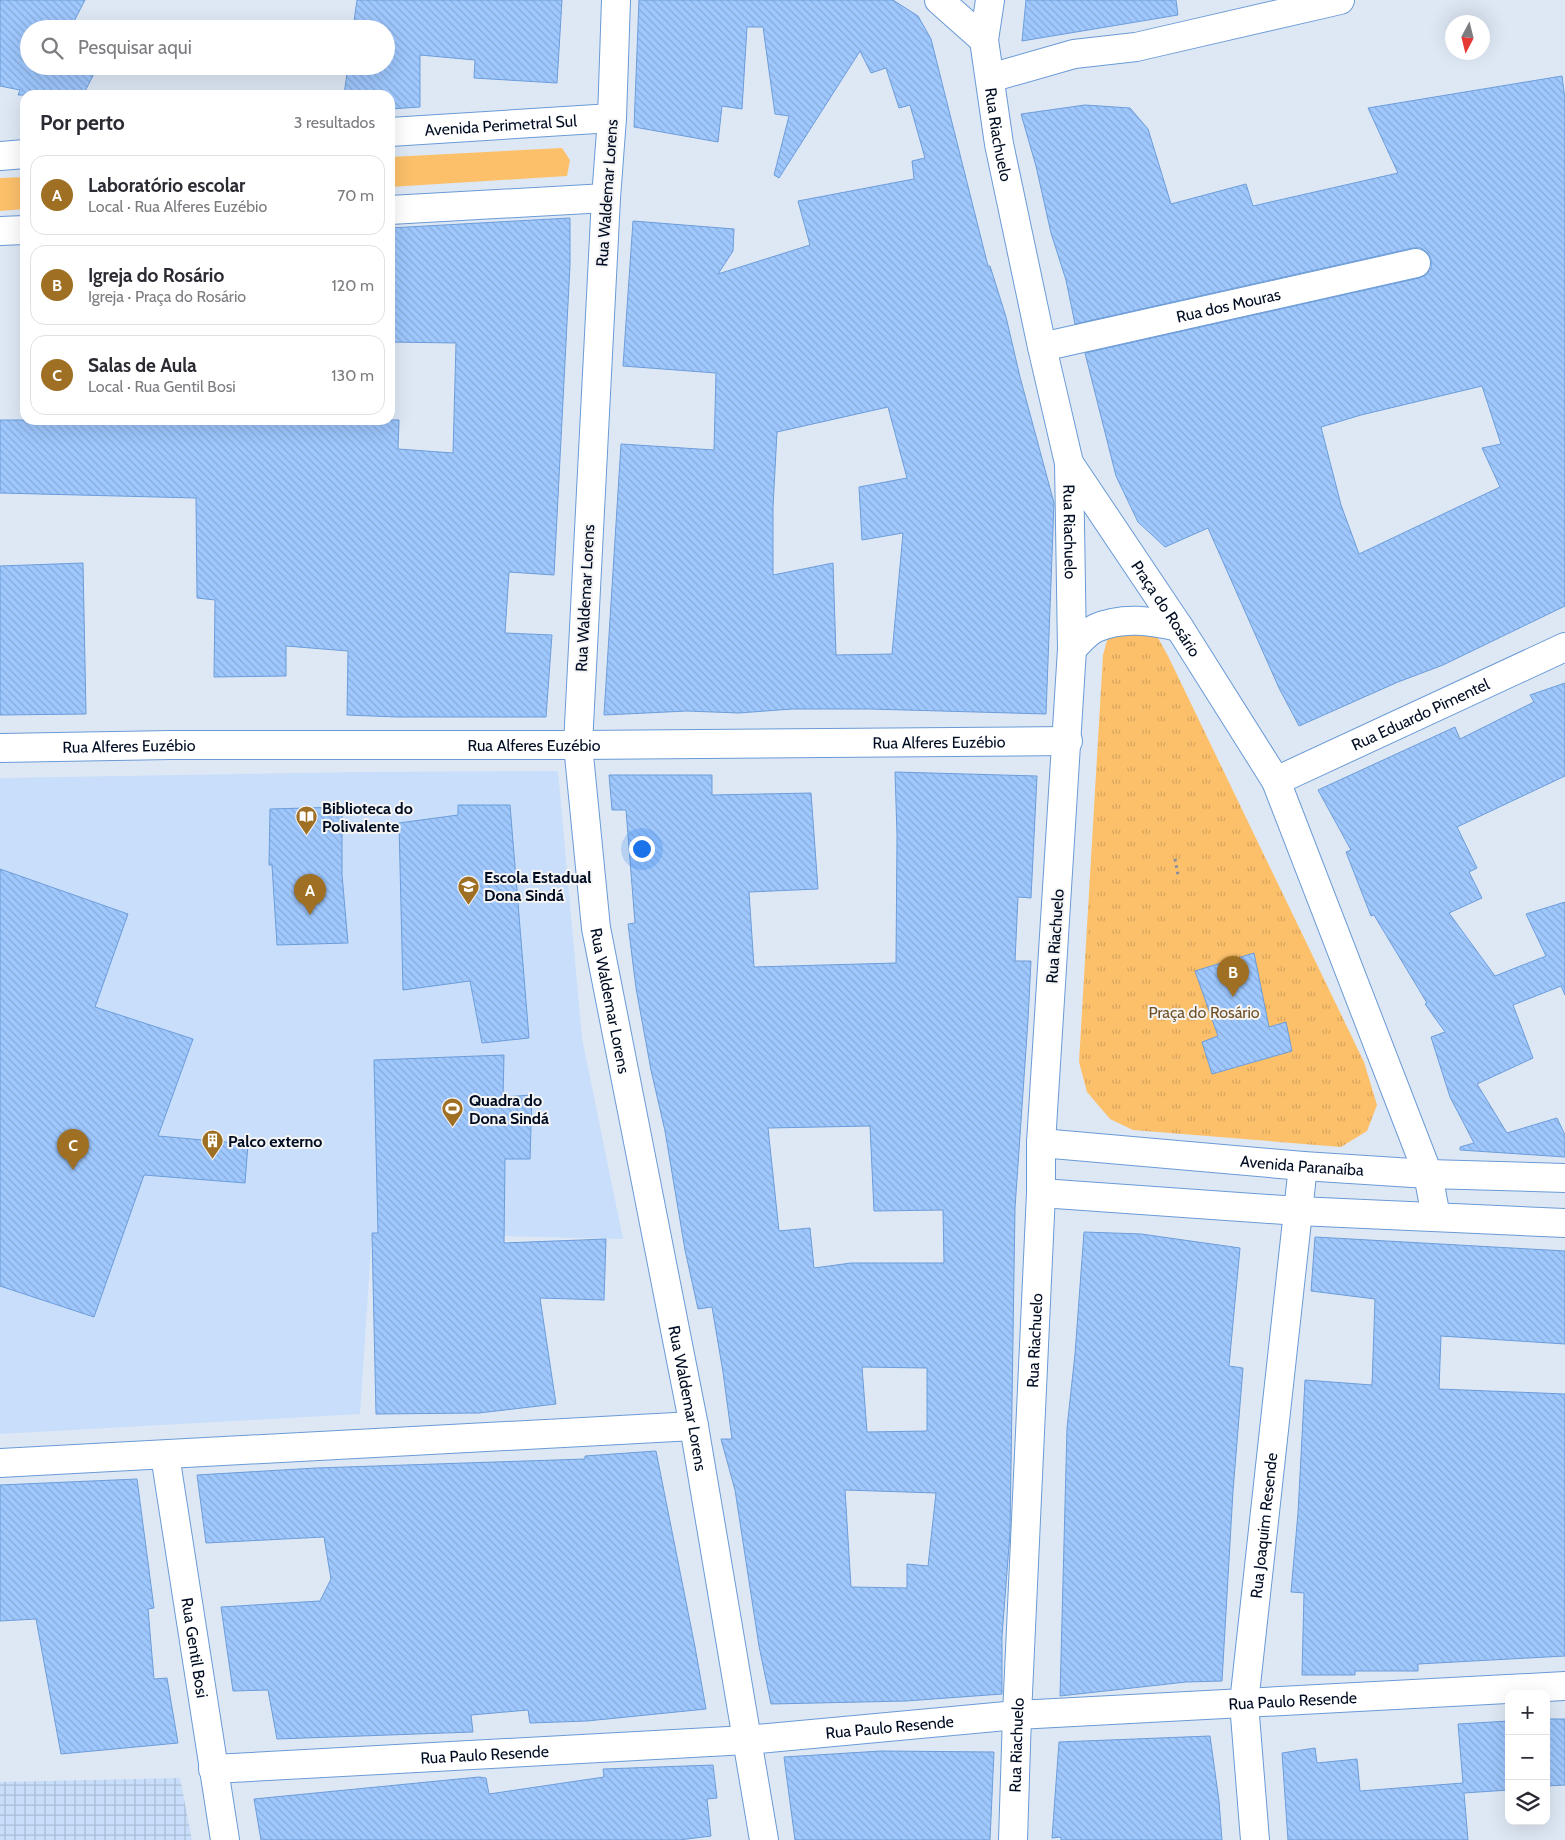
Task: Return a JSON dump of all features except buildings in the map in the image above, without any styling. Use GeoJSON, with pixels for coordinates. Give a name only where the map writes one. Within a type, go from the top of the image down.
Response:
{"type":"FeatureCollection","features":[{"type":"Feature","properties":{"kind":"street","name":"Rua Waldemar Lorens"},"geometry":{"type":"LineString","coordinates":[[616,0],[612,118],[606,198],[578,745],[596,928],[694,1426],[764,1840]]}},
{"type":"Feature","properties":{"kind":"street"},"geometry":{"type":"LineString","coordinates":[[938,0],[984,40]]}},
{"type":"Feature","properties":{"kind":"street","name":"Rua Riachuelo"},"geometry":{"type":"LineString","coordinates":[[990,0],[984,40],[999,144],[1042,347],[1069,463],[1072,648],[1068,741],[1040,1143],[1041,1193],[1013,1840]]}},
{"type":"Feature","properties":{"kind":"street"},"geometry":{"type":"LineString","coordinates":[[990,78],[1074,54],[1136,47],[1340,0]]}},
{"type":"Feature","properties":{"kind":"street","name":"Avenida Perimetral Sul"},"geometry":{"type":"LineString","coordinates":[[395,132],[612,118]]}},
{"type":"Feature","properties":{"kind":"street"},"geometry":{"type":"LineString","coordinates":[[0,156],[20,154]]}},
{"type":"Feature","properties":{"kind":"street"},"geometry":{"type":"LineString","coordinates":[[395,210],[606,198]]}},
{"type":"Feature","properties":{"kind":"street"},"geometry":{"type":"LineString","coordinates":[[0,231],[20,230]]}},
{"type":"Feature","properties":{"kind":"street","name":"Rua dos Mouras"},"geometry":{"type":"LineString","coordinates":[[1042,347],[1416,263]]}},
{"type":"Feature","properties":{"kind":"street","name":"Praça do Rosário"},"geometry":{"type":"LineString","coordinates":[[1069,463],[1180,627],[1276,781],[1428,1174],[1436,1217]]}},
{"type":"Feature","properties":{"kind":"street"},"geometry":{"type":"LineString","coordinates":[[1072,648],[1094,629],[1115,622],[1145,620],[1180,627]]}},
{"type":"Feature","properties":{"kind":"street","name":"Rua Eduardo Pimentel"},"geometry":{"type":"LineString","coordinates":[[1276,781],[1565,647]]}},
{"type":"Feature","properties":{"kind":"street","name":"Rua Alferes Euzébio"},"geometry":{"type":"LineString","coordinates":[[0,748],[171,745],[578,745],[1068,741]]}},
{"type":"Feature","properties":{"kind":"street","name":"Avenida Paranaíba"},"geometry":{"type":"LineString","coordinates":[[1040,1143],[1303,1166],[1428,1174],[1565,1178]]}},
{"type":"Feature","properties":{"kind":"street","name":"Rua Joaquim Resende"},"geometry":{"type":"LineString","coordinates":[[1255,1840],[1244,1703],[1303,1166]]}},
{"type":"Feature","properties":{"kind":"street"},"geometry":{"type":"LineString","coordinates":[[1041,1193],[1298,1211],[1565,1223]]}},
{"type":"Feature","properties":{"kind":"street"},"geometry":{"type":"LineString","coordinates":[[0,1463],[694,1426]]}},
{"type":"Feature","properties":{"kind":"street","name":"Rua Gentil Bosi"},"geometry":{"type":"LineString","coordinates":[[165,1454],[225,1840]]}},
{"type":"Feature","properties":{"kind":"street","name":"Rua Paulo Resende"},"geometry":{"type":"LineString","coordinates":[[213,1769],[747,1740],[1017,1715],[1565,1686]]}},
{"type":"Feature","properties":{"kind":"path"},"geometry":{"type":"LineString","coordinates":[[1175,859],[1178,875]]}},
{"type":"Feature","properties":{"kind":"shaded area"},"geometry":{"type":"Polygon","coordinates":[[[558,771],[582,1038],[623,1239],[372,1233],[360,1414],[0,1434],[0,778],[558,771]]]}},
{"type":"Feature","properties":{"kind":"shaded area"},"geometry":{"type":"Polygon","coordinates":[[[180,1778],[192,1840],[0,1840],[0,1782],[180,1778]]]}},
{"type":"Feature","properties":{"kind":"green space"},"geometry":{"type":"Polygon","coordinates":[[[562,148],[570,160],[567,176],[395,187],[395,157],[562,148]]]}},
{"type":"Feature","properties":{"kind":"green space"},"geometry":{"type":"Polygon","coordinates":[[[20,177],[20,209],[0,211],[0,178],[20,177]]]}},
{"type":"Feature","properties":{"kind":"green space","name":"Praça do Rosário"},"geometry":{"type":"Polygon","coordinates":[[[1152,627],[1168,656],[1364,1062],[1377,1105],[1367,1131],[1341,1147],[1133,1130],[1110,1119],[1087,1092],[1079,1062],[1103,655],[1108,637],[1152,627]]]}},
{"type":"Feature","properties":{"kind":"place","name":"Biblioteca do Polivalente"},"geometry":{"type":"Point","coordinates":[306,836]}},
{"type":"Feature","properties":{"kind":"place","name":"Escola Estadual Dona Sindá"},"geometry":{"type":"Point","coordinates":[468,905]}},
{"type":"Feature","properties":{"kind":"place","name":"Laboratório escolar"},"geometry":{"type":"Point","coordinates":[310,915]}},
{"type":"Feature","properties":{"kind":"place","name":"Igreja do Rosário"},"geometry":{"type":"Point","coordinates":[1233,997]}},
{"type":"Feature","properties":{"kind":"place","name":"Quadra do Dona Sindá"},"geometry":{"type":"Point","coordinates":[453,1128]}},
{"type":"Feature","properties":{"kind":"place","name":"Palco externo"},"geometry":{"type":"Point","coordinates":[212,1160]}},
{"type":"Feature","properties":{"kind":"place","name":"Salas de Aula"},"geometry":{"type":"Point","coordinates":[73,1170]}}]}
